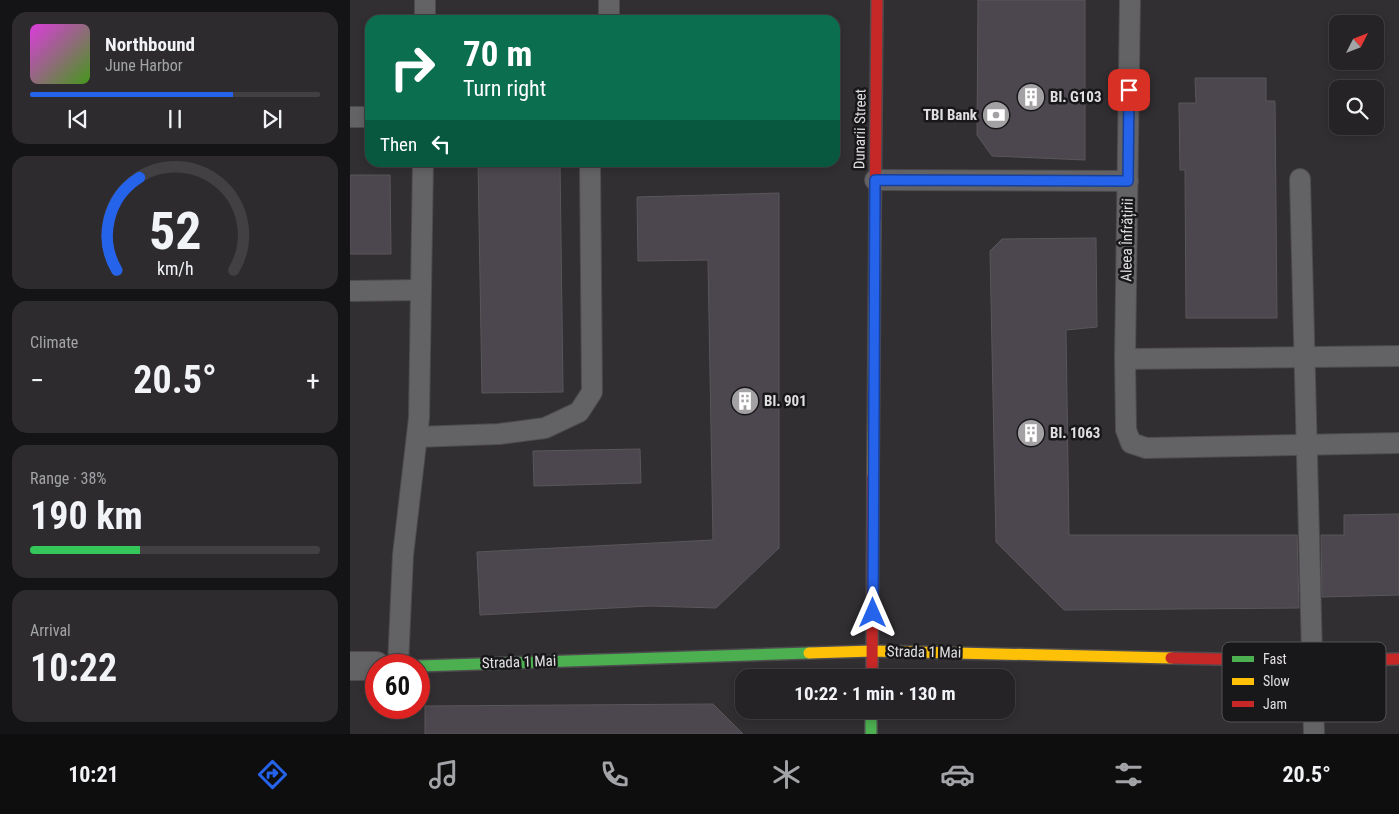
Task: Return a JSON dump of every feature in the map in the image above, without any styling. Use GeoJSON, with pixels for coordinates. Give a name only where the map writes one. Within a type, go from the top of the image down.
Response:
{"type":"FeatureCollection","features":[{"type":"Feature","properties":{"kind":"street","name":"Dunarii Street"},"geometry":{"type":"LineString","coordinates":[[872,669],[877,0]]}},
{"type":"Feature","properties":{"kind":"street","name":"Strada 1 Mai"},"geometry":{"type":"LineString","coordinates":[[430,666],[872,652],[1222,659]]}},
{"type":"Feature","properties":{"kind":"street","name":"Strada 1 Mai"},"geometry":{"type":"LineString","coordinates":[[1386,659],[1399,659]]}},
{"type":"Feature","properties":{"kind":"street"},"geometry":{"type":"LineString","coordinates":[[350,666],[365,666]]}},
{"type":"Feature","properties":{"kind":"street"},"geometry":{"type":"LineString","coordinates":[[871,719],[871,734]]}},
{"type":"Feature","properties":{"kind":"lane"},"geometry":{"type":"LineString","coordinates":[[425,0],[425,15]]}},
{"type":"Feature","properties":{"kind":"lane"},"geometry":{"type":"LineString","coordinates":[[610,0],[610,15]]}},
{"type":"Feature","properties":{"kind":"lane","name":"Aleea Înfrățirii"},"geometry":{"type":"LineString","coordinates":[[1130,0],[1126,430],[1131,443],[1146,448],[1399,443]]}},
{"type":"Feature","properties":{"kind":"lane"},"geometry":{"type":"LineString","coordinates":[[350,117],[365,117]]}},
{"type":"Feature","properties":{"kind":"lane"},"geometry":{"type":"LineString","coordinates":[[398,654],[403,555],[418,418],[422,167]]}},
{"type":"Feature","properties":{"kind":"lane"},"geometry":{"type":"LineString","coordinates":[[416,438],[499,434],[545,428],[579,412],[592,392],[590,167]]}},
{"type":"Feature","properties":{"kind":"lane"},"geometry":{"type":"LineString","coordinates":[[1300,179],[1312,642]]}},
{"type":"Feature","properties":{"kind":"lane"},"geometry":{"type":"LineString","coordinates":[[875,180],[1128,181]]}},
{"type":"Feature","properties":{"kind":"lane"},"geometry":{"type":"LineString","coordinates":[[350,291],[420,290]]}},
{"type":"Feature","properties":{"kind":"lane"},"geometry":{"type":"LineString","coordinates":[[1126,359],[1399,356]]}},
{"type":"Feature","properties":{"kind":"building","name":"Bl. G103"},"geometry":{"type":"Polygon","coordinates":[[[978,0],[1085,0],[1085,160],[992,156],[977,135],[978,0]]]}},
{"type":"Feature","properties":{"kind":"building"},"geometry":{"type":"Polygon","coordinates":[[[1195,78],[1266,78],[1266,101],[1275,101],[1277,318],[1186,318],[1185,170],[1180,170],[1179,103],[1196,103],[1195,78]]]}},
{"type":"Feature","properties":{"kind":"building"},"geometry":{"type":"Polygon","coordinates":[[[478,167],[560,167],[563,392],[482,393],[478,167]]]}},
{"type":"Feature","properties":{"kind":"building"},"geometry":{"type":"Polygon","coordinates":[[[350,175],[390,175],[391,254],[350,254],[350,175]]]}},
{"type":"Feature","properties":{"kind":"building","name":"Bl. 901"},"geometry":{"type":"Polygon","coordinates":[[[779,193],[779,548],[716,608],[650,606],[480,615],[477,552],[713,540],[708,260],[638,261],[637,197],[779,193]]]}},
{"type":"Feature","properties":{"kind":"building","name":"Bl. 1063"},"geometry":{"type":"Polygon","coordinates":[[[1096,238],[1097,327],[1066,330],[1069,535],[1297,535],[1299,608],[1064,610],[996,542],[990,251],[1002,239],[1096,238]]]}},
{"type":"Feature","properties":{"kind":"building"},"geometry":{"type":"Polygon","coordinates":[[[640,449],[641,483],[534,486],[533,451],[640,449]]]}},
{"type":"Feature","properties":{"kind":"building"},"geometry":{"type":"Polygon","coordinates":[[[1399,514],[1399,595],[1322,597],[1321,535],[1344,535],[1344,515],[1399,514]]]}},
{"type":"Feature","properties":{"kind":"building"},"geometry":{"type":"Polygon","coordinates":[[[713,704],[743,734],[425,734],[425,719],[430,719],[430,706],[713,704]]]}},
{"type":"Feature","properties":{"kind":"traffic: fast"},"geometry":{"type":"LineString","coordinates":[[430,666],[809,653]]}},
{"type":"Feature","properties":{"kind":"traffic: fast"},"geometry":{"type":"LineString","coordinates":[[871,719],[871,734]]}},
{"type":"Feature","properties":{"kind":"traffic: slow"},"geometry":{"type":"LineString","coordinates":[[873,475],[875,221]]}},
{"type":"Feature","properties":{"kind":"traffic: slow"},"geometry":{"type":"LineString","coordinates":[[809,653],[872,651],[1171,658]]}},
{"type":"Feature","properties":{"kind":"traffic: jam"},"geometry":{"type":"LineString","coordinates":[[875,221],[877,0]]}},
{"type":"Feature","properties":{"kind":"traffic: jam"},"geometry":{"type":"LineString","coordinates":[[872,669],[873,475]]}},
{"type":"Feature","properties":{"kind":"traffic: jam"},"geometry":{"type":"LineString","coordinates":[[1171,658],[1222,659]]}},
{"type":"Feature","properties":{"kind":"traffic: jam"},"geometry":{"type":"LineString","coordinates":[[1386,659],[1399,659]]}},
{"type":"Feature","properties":{"kind":"place","name":"Bl. G103"},"geometry":{"type":"Point","coordinates":[1031,97]}},
{"type":"Feature","properties":{"kind":"place","name":"TBI Bank"},"geometry":{"type":"Point","coordinates":[996,115]}},
{"type":"Feature","properties":{"kind":"place","name":"Bl. 901"},"geometry":{"type":"Point","coordinates":[745,401]}},
{"type":"Feature","properties":{"kind":"place","name":"Bl. 1063"},"geometry":{"type":"Point","coordinates":[1031,433]}},
{"type":"Feature","properties":{"kind":"route"},"geometry":{"type":"LineString","coordinates":[[873,613],[875,180],[1128,181],[1129,90]]}}]}
